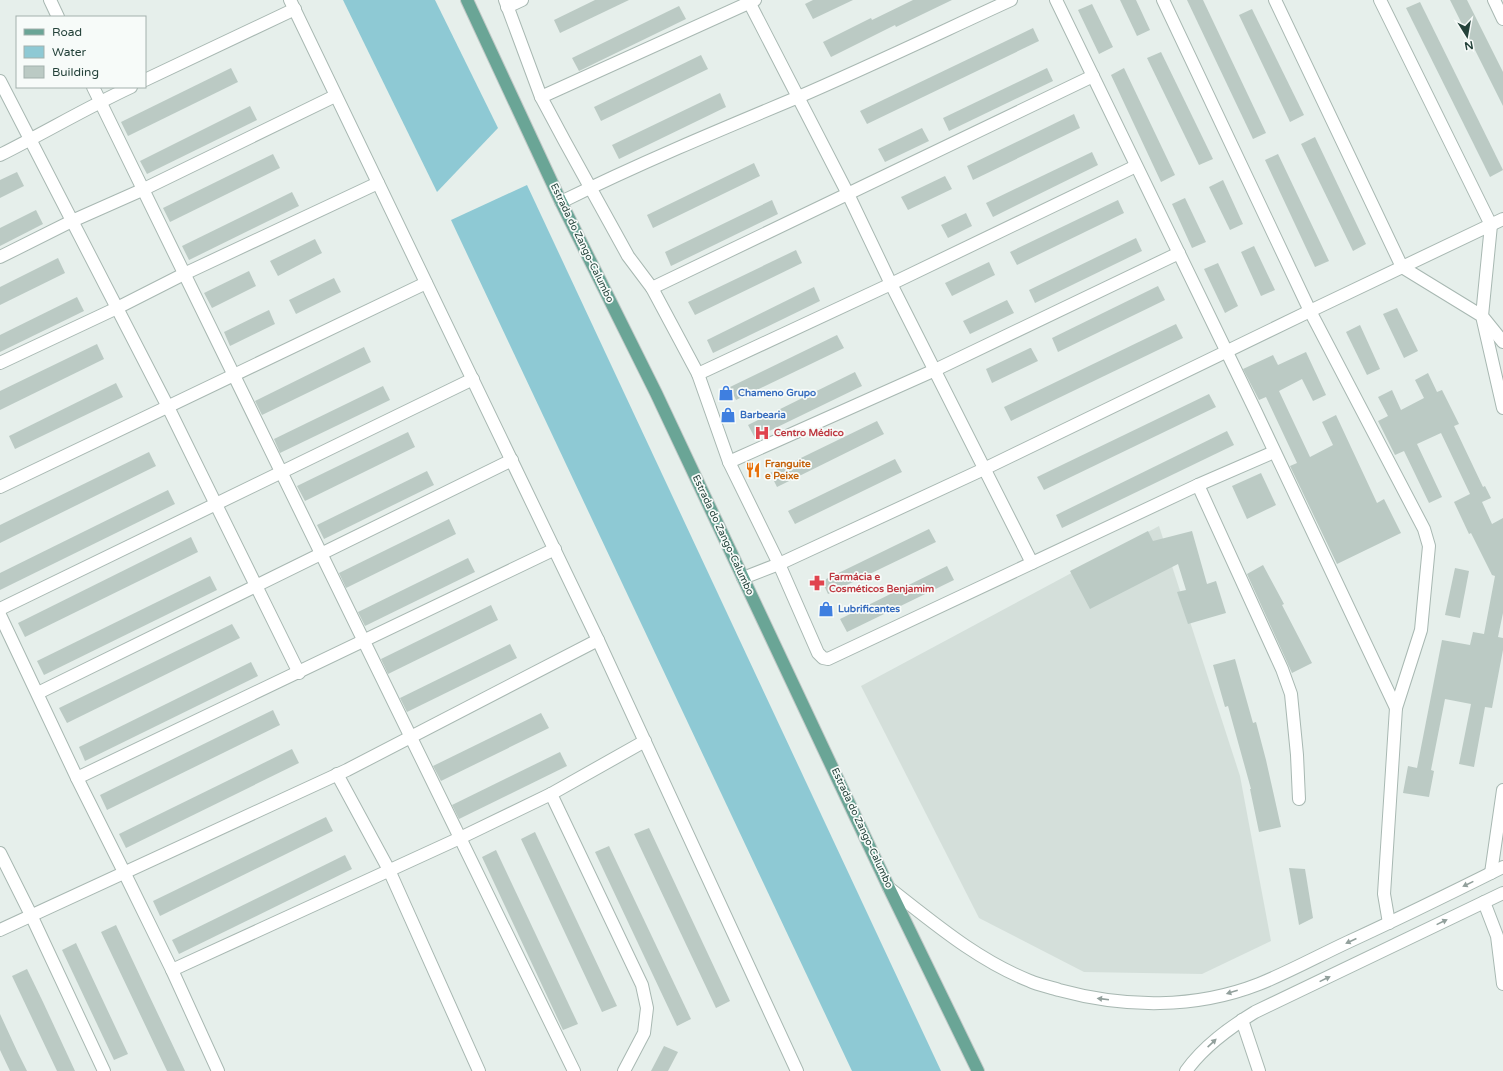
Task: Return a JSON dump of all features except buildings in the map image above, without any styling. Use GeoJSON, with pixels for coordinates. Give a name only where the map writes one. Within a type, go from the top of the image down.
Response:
{"type":"FeatureCollection","features":[{"type":"Feature","properties":{"kind":"main road","name":"Estrada do Zango-Calumbo"},"geometry":{"type":"LineString","coordinates":[[467,0],[561,202],[656,393],[978,1071]]}},
{"type":"Feature","properties":{"kind":"street"},"geometry":{"type":"LineString","coordinates":[[50,0],[58,16]]}},
{"type":"Feature","properties":{"kind":"street"},"geometry":{"type":"LineString","coordinates":[[522,0],[506,3],[542,97],[628,256],[652,288],[698,374],[729,462],[779,564],[818,653],[823,658],[828,659],[1198,485],[1274,452]]}},
{"type":"Feature","properties":{"kind":"street"},"geometry":{"type":"LineString","coordinates":[[561,202],[590,187],[696,139],[798,97],[1011,0]]}},
{"type":"Feature","properties":{"kind":"street"},"geometry":{"type":"LineString","coordinates":[[1056,0],[1255,410],[1396,708]]}},
{"type":"Feature","properties":{"kind":"street"},"geometry":{"type":"LineString","coordinates":[[1163,0],[1310,311],[1424,529],[1429,546],[1421,630],[1396,708],[1384,894],[1389,923]]}},
{"type":"Feature","properties":{"kind":"street"},"geometry":{"type":"LineString","coordinates":[[1275,0],[1402,268],[1482,316],[1503,342]]}},
{"type":"Feature","properties":{"kind":"street"},"geometry":{"type":"LineString","coordinates":[[1380,0],[1491,225],[1482,316],[1503,408]]}},
{"type":"Feature","properties":{"kind":"street"},"geometry":{"type":"LineString","coordinates":[[1494,0],[1503,18]]}},
{"type":"Feature","properties":{"kind":"street"},"geometry":{"type":"LineString","coordinates":[[542,97],[751,1],[1032,564]]}},
{"type":"Feature","properties":{"kind":"street"},"geometry":{"type":"LineString","coordinates":[[146,79],[292,5],[555,549],[797,1071]]}},
{"type":"Feature","properties":{"kind":"street"},"geometry":{"type":"LineString","coordinates":[[652,288],[1093,76]]}},
{"type":"Feature","properties":{"kind":"street"},"geometry":{"type":"LineString","coordinates":[[0,81],[168,407],[299,673]]}},
{"type":"Feature","properties":{"kind":"street"},"geometry":{"type":"LineString","coordinates":[[93,88],[574,1071]]}},
{"type":"Feature","properties":{"kind":"street"},"geometry":{"type":"LineString","coordinates":[[0,155],[129,88]]}},
{"type":"Feature","properties":{"kind":"street"},"geometry":{"type":"LineString","coordinates":[[0,257],[72,221],[142,190],[336,96]]}},
{"type":"Feature","properties":{"kind":"street"},"geometry":{"type":"LineString","coordinates":[[698,374],[891,284],[1136,166]]}},
{"type":"Feature","properties":{"kind":"street"},"geometry":{"type":"LineString","coordinates":[[0,363],[117,308],[184,274],[378,183]]}},
{"type":"Feature","properties":{"kind":"street"},"geometry":{"type":"LineString","coordinates":[[744,578],[779,564],[984,468],[1503,219]]}},
{"type":"Feature","properties":{"kind":"street"},"geometry":{"type":"LineString","coordinates":[[729,462],[935,370],[1179,253]]}},
{"type":"Feature","properties":{"kind":"street"},"geometry":{"type":"LineString","coordinates":[[0,487],[426,283]]}},
{"type":"Feature","properties":{"kind":"street"},"geometry":{"type":"LineString","coordinates":[[0,608],[473,379]]}},
{"type":"Feature","properties":{"kind":"street"},"geometry":{"type":"LineString","coordinates":[[38,693],[512,460]]}},
{"type":"Feature","properties":{"kind":"street"},"geometry":{"type":"LineString","coordinates":[[1198,485],[1282,669],[1291,694],[1297,756],[1299,799]]}},
{"type":"Feature","properties":{"kind":"street"},"geometry":{"type":"LineString","coordinates":[[77,778],[364,642],[555,549]]}},
{"type":"Feature","properties":{"kind":"street"},"geometry":{"type":"LineString","coordinates":[[0,615],[77,778],[172,970],[218,1071]]}},
{"type":"Feature","properties":{"kind":"street"},"geometry":{"type":"LineString","coordinates":[[0,930],[337,774],[598,640]]}},
{"type":"Feature","properties":{"kind":"street"},"geometry":{"type":"LineString","coordinates":[[172,970],[460,838],[551,794],[645,741]]}},
{"type":"Feature","properties":{"kind":"street"},"geometry":{"type":"LineString","coordinates":[[337,774],[389,870],[479,1071]]}},
{"type":"Feature","properties":{"kind":"street"},"geometry":{"type":"LineString","coordinates":[[1491,873],[1503,790]]}},
{"type":"Feature","properties":{"kind":"street"},"geometry":{"type":"LineString","coordinates":[[551,794],[642,985],[647,1008],[644,1033],[624,1071]]}},
{"type":"Feature","properties":{"kind":"street"},"geometry":{"type":"LineString","coordinates":[[0,854],[31,915],[104,1071]]}},
{"type":"Feature","properties":{"kind":"street"},"geometry":{"type":"LineString","coordinates":[[890,888],[953,938],[989,962],[1031,982],[1086,997],[1134,1003],[1172,1003],[1216,997],[1259,984],[1389,923],[1503,867]]}},
{"type":"Feature","properties":{"kind":"street"},"geometry":{"type":"LineString","coordinates":[[1186,1071],[1193,1060],[1222,1033],[1255,1012],[1503,893]]}},
{"type":"Feature","properties":{"kind":"street"},"geometry":{"type":"LineString","coordinates":[[1484,902],[1497,936],[1503,984]]}},
{"type":"Feature","properties":{"kind":"street"},"geometry":{"type":"LineString","coordinates":[[1242,1020],[1259,1071]]}},
{"type":"Feature","properties":{"kind":"shaded area"},"geometry":{"type":"Polygon","coordinates":[[[1159,526],[1240,776],[1271,941],[1202,974],[1084,972],[979,918],[861,686],[1159,526]]]}},
{"type":"Feature","properties":{"kind":"water"},"geometry":{"type":"Polygon","coordinates":[[[343,0],[435,0],[498,128],[437,192],[343,0]]]}},
{"type":"Feature","properties":{"kind":"water"},"geometry":{"type":"Polygon","coordinates":[[[527,185],[941,1071],[852,1071],[451,220],[527,185]]]}},
{"type":"Feature","properties":{"kind":"place","name":"Chameno Grupo"},"geometry":{"type":"Point","coordinates":[726,393]}},
{"type":"Feature","properties":{"kind":"place","name":"Barbearia"},"geometry":{"type":"Point","coordinates":[728,415]}},
{"type":"Feature","properties":{"kind":"place","name":"Centro Médico"},"geometry":{"type":"Point","coordinates":[762,433]}},
{"type":"Feature","properties":{"kind":"place","name":"Franguite e Peixe"},"geometry":{"type":"Point","coordinates":[753,470]}},
{"type":"Feature","properties":{"kind":"place","name":"Farmácia e Cosméticos Benjamim"},"geometry":{"type":"Point","coordinates":[817,583]}},
{"type":"Feature","properties":{"kind":"place","name":"Lubrificantes"},"geometry":{"type":"Point","coordinates":[826,609]}}]}
